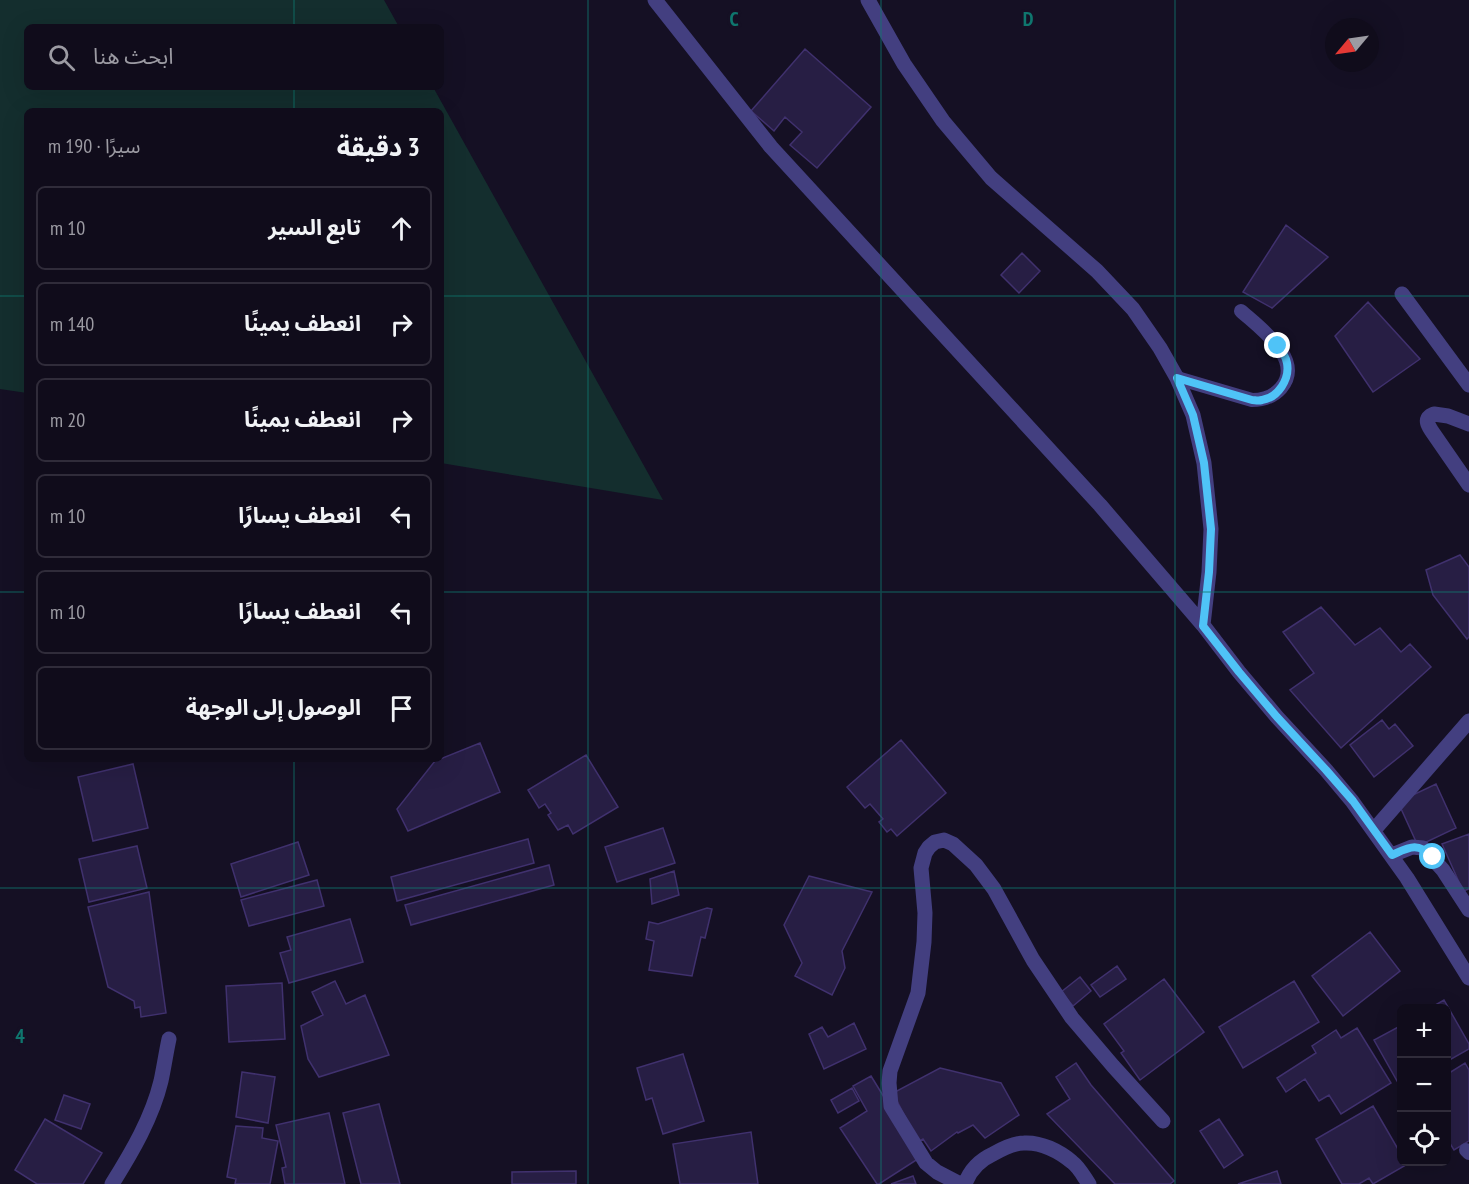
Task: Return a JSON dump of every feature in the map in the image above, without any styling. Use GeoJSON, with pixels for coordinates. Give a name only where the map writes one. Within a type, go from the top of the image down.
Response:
{"type":"FeatureCollection","features":[{"type":"Feature","properties":{"kind":"street"},"geometry":{"type":"LineString","coordinates":[[655,0],[771,147],[1100,505],[1277,717],[1353,801],[1392,855],[1469,978]]}},
{"type":"Feature","properties":{"kind":"street"},"geometry":{"type":"LineString","coordinates":[[868,0],[904,64],[943,121],[991,178],[1097,271],[1133,309],[1177,378],[1193,415],[1204,463],[1211,529],[1203,626]]}},
{"type":"Feature","properties":{"kind":"street"},"geometry":{"type":"LineString","coordinates":[[1402,294],[1469,385]]}},
{"type":"Feature","properties":{"kind":"street"},"geometry":{"type":"LineString","coordinates":[[1469,424],[1440,414],[1430,416],[1427,420],[1431,430],[1469,484]]}},
{"type":"Feature","properties":{"kind":"street"},"geometry":{"type":"LineString","coordinates":[[1374,830],[1469,721]]}},
{"type":"Feature","properties":{"kind":"street"},"geometry":{"type":"LineString","coordinates":[[1089,1184],[1073,1162],[1053,1149],[1023,1143],[984,1158],[963,1184],[937,1172],[926,1163],[891,1106],[890,1071],[918,993],[924,942],[921,868],[929,847],[935,842],[944,840],[953,844],[976,865],[994,889],[1033,960],[1072,1018],[1164,1121]]}},
{"type":"Feature","properties":{"kind":"street"},"geometry":{"type":"LineString","coordinates":[[1392,855],[1412,847],[1423,848],[1443,870],[1469,910]]}},
{"type":"Feature","properties":{"kind":"street"},"geometry":{"type":"LineString","coordinates":[[112,1184],[133,1150],[151,1111],[169,1039]]}},
{"type":"Feature","properties":{"kind":"lane"},"geometry":{"type":"LineString","coordinates":[[1177,378],[1252,400],[1263,400],[1281,389],[1286,380],[1288,366],[1285,357],[1278,346],[1241,311]]}},
{"type":"Feature","properties":{"kind":"green space"},"geometry":{"type":"Polygon","coordinates":[[[0,0],[384,0],[397,24],[24,24],[24,90],[435,90],[663,500],[444,464],[444,108],[24,108],[24,393],[0,389],[0,0]]]}},
{"type":"Feature","properties":{"kind":"building"},"geometry":{"type":"Polygon","coordinates":[[[805,49],[871,107],[817,168],[790,145],[802,132],[785,117],[774,131],[751,111],[805,49]]]}},
{"type":"Feature","properties":{"kind":"building"},"geometry":{"type":"Polygon","coordinates":[[[1286,225],[1328,257],[1272,308],[1243,292],[1286,225]]]}},
{"type":"Feature","properties":{"kind":"building"},"geometry":{"type":"Polygon","coordinates":[[[1022,253],[1040,271],[1019,293],[1001,275],[1022,253]]]}},
{"type":"Feature","properties":{"kind":"building"},"geometry":{"type":"Polygon","coordinates":[[[1368,302],[1420,359],[1373,392],[1335,336],[1368,302]]]}},
{"type":"Feature","properties":{"kind":"building"},"geometry":{"type":"Polygon","coordinates":[[[1460,555],[1469,567],[1469,637],[1467,639],[1433,595],[1426,570],[1460,555]]]}},
{"type":"Feature","properties":{"kind":"building"},"geometry":{"type":"Polygon","coordinates":[[[1321,607],[1355,645],[1380,628],[1401,652],[1410,644],[1431,667],[1341,748],[1290,690],[1314,673],[1283,632],[1321,607]]]}},
{"type":"Feature","properties":{"kind":"building"},"geometry":{"type":"Polygon","coordinates":[[[1382,720],[1389,729],[1395,724],[1413,746],[1374,777],[1350,745],[1382,720]]]}},
{"type":"Feature","properties":{"kind":"building"},"geometry":{"type":"Polygon","coordinates":[[[901,740],[946,793],[897,836],[891,829],[887,832],[879,822],[883,819],[870,804],[865,808],[847,787],[901,740]]]}},
{"type":"Feature","properties":{"kind":"building"},"geometry":{"type":"Polygon","coordinates":[[[480,743],[500,792],[408,831],[397,809],[434,762],[444,762],[444,757],[480,743]]]}},
{"type":"Feature","properties":{"kind":"building"},"geometry":{"type":"Polygon","coordinates":[[[586,755],[618,807],[573,834],[568,825],[558,830],[548,815],[551,813],[545,804],[539,808],[528,790],[586,755]]]}},
{"type":"Feature","properties":{"kind":"building"},"geometry":{"type":"Polygon","coordinates":[[[133,764],[148,828],[93,841],[78,777],[133,764]]]}},
{"type":"Feature","properties":{"kind":"building"},"geometry":{"type":"Polygon","coordinates":[[[1436,784],[1456,828],[1418,846],[1398,802],[1436,784]]]}},
{"type":"Feature","properties":{"kind":"building"},"geometry":{"type":"Polygon","coordinates":[[[663,828],[675,863],[617,882],[605,847],[663,828]]]}},
{"type":"Feature","properties":{"kind":"building"},"geometry":{"type":"Polygon","coordinates":[[[1469,834],[1469,889],[1463,891],[1442,844],[1469,834]]]}},
{"type":"Feature","properties":{"kind":"building"},"geometry":{"type":"Polygon","coordinates":[[[528,839],[534,863],[397,901],[391,877],[528,839]]]}},
{"type":"Feature","properties":{"kind":"building"},"geometry":{"type":"Polygon","coordinates":[[[298,842],[309,875],[241,897],[231,864],[298,842]]]}},
{"type":"Feature","properties":{"kind":"building"},"geometry":{"type":"Polygon","coordinates":[[[137,846],[147,888],[89,902],[79,859],[137,846]]]}},
{"type":"Feature","properties":{"kind":"building"},"geometry":{"type":"Polygon","coordinates":[[[549,865],[554,885],[411,925],[405,905],[549,865]]]}},
{"type":"Feature","properties":{"kind":"building"},"geometry":{"type":"Polygon","coordinates":[[[674,871],[679,895],[652,904],[650,879],[674,871]]]}},
{"type":"Feature","properties":{"kind":"building"},"geometry":{"type":"Polygon","coordinates":[[[809,876],[872,892],[842,951],[845,968],[832,995],[795,976],[802,963],[784,925],[809,876]]]}},
{"type":"Feature","properties":{"kind":"building"},"geometry":{"type":"Polygon","coordinates":[[[317,880],[324,906],[249,926],[241,900],[317,880]]]}},
{"type":"Feature","properties":{"kind":"building"},"geometry":{"type":"Polygon","coordinates":[[[149,892],[166,1013],[141,1017],[140,1007],[135,1008],[134,1001],[108,987],[88,907],[149,892]]]}},
{"type":"Feature","properties":{"kind":"building"},"geometry":{"type":"Polygon","coordinates":[[[707,908],[712,909],[705,938],[701,937],[692,976],[649,970],[654,941],[646,939],[649,922],[658,924],[707,908]]]}},
{"type":"Feature","properties":{"kind":"building"},"geometry":{"type":"Polygon","coordinates":[[[350,919],[363,962],[289,983],[280,953],[291,950],[287,937],[350,919]]]}},
{"type":"Feature","properties":{"kind":"building"},"geometry":{"type":"Polygon","coordinates":[[[1370,932],[1400,971],[1343,1016],[1312,976],[1370,932]]]}},
{"type":"Feature","properties":{"kind":"building"},"geometry":{"type":"Polygon","coordinates":[[[1117,966],[1126,979],[1100,997],[1091,985],[1117,966]]]}},
{"type":"Feature","properties":{"kind":"building"},"geometry":{"type":"Polygon","coordinates":[[[1080,977],[1091,991],[1073,1006],[1061,992],[1080,977]]]}},
{"type":"Feature","properties":{"kind":"building"},"geometry":{"type":"Polygon","coordinates":[[[1164,979],[1204,1032],[1140,1080],[1121,1053],[1124,1051],[1104,1024],[1164,979]]]}},
{"type":"Feature","properties":{"kind":"building"},"geometry":{"type":"Polygon","coordinates":[[[335,981],[346,1004],[365,995],[389,1055],[319,1077],[308,1059],[301,1026],[323,1015],[312,992],[335,981]]]}},
{"type":"Feature","properties":{"kind":"building"},"geometry":{"type":"Polygon","coordinates":[[[1294,981],[1319,1022],[1243,1068],[1219,1027],[1294,981]]]}},
{"type":"Feature","properties":{"kind":"building"},"geometry":{"type":"Polygon","coordinates":[[[282,983],[285,1039],[229,1042],[226,986],[282,983]]]}},
{"type":"Feature","properties":{"kind":"building"},"geometry":{"type":"Polygon","coordinates":[[[1451,1012],[1469,1044],[1469,1049],[1451,1059],[1451,1012]]]}},
{"type":"Feature","properties":{"kind":"building"},"geometry":{"type":"Polygon","coordinates":[[[854,1023],[866,1049],[824,1069],[809,1034],[822,1027],[828,1037],[854,1023]]]}},
{"type":"Feature","properties":{"kind":"building"},"geometry":{"type":"Polygon","coordinates":[[[1357,1028],[1391,1083],[1341,1114],[1329,1095],[1319,1101],[1305,1079],[1286,1092],[1277,1078],[1316,1053],[1312,1046],[1336,1030],[1341,1038],[1357,1028]]]}},
{"type":"Feature","properties":{"kind":"building"},"geometry":{"type":"Polygon","coordinates":[[[1397,1028],[1397,1081],[1374,1040],[1397,1028]]]}},
{"type":"Feature","properties":{"kind":"building"},"geometry":{"type":"Polygon","coordinates":[[[683,1054],[704,1121],[663,1134],[652,1098],[646,1100],[637,1068],[683,1054]]]}},
{"type":"Feature","properties":{"kind":"building"},"geometry":{"type":"Polygon","coordinates":[[[1076,1063],[1091,1085],[1174,1181],[1170,1184],[1115,1184],[1047,1114],[1070,1099],[1056,1077],[1076,1063]]]}},
{"type":"Feature","properties":{"kind":"building"},"geometry":{"type":"Polygon","coordinates":[[[1465,1063],[1469,1070],[1469,1141],[1454,1150],[1451,1145],[1451,1072],[1465,1063]]]}},
{"type":"Feature","properties":{"kind":"building"},"geometry":{"type":"Polygon","coordinates":[[[940,1068],[1001,1083],[1019,1115],[985,1138],[973,1125],[957,1132],[931,1151],[923,1139],[918,1142],[893,1093],[940,1068]]]}},
{"type":"Feature","properties":{"kind":"building"},"geometry":{"type":"Polygon","coordinates":[[[242,1072],[275,1077],[268,1123],[236,1117],[242,1072]]]}},
{"type":"Feature","properties":{"kind":"building"},"geometry":{"type":"Polygon","coordinates":[[[871,1076],[921,1157],[879,1184],[840,1128],[867,1111],[853,1086],[871,1076]]]}},
{"type":"Feature","properties":{"kind":"building"},"geometry":{"type":"Polygon","coordinates":[[[852,1088],[859,1101],[838,1113],[831,1100],[852,1088]]]}},
{"type":"Feature","properties":{"kind":"building"},"geometry":{"type":"Polygon","coordinates":[[[64,1095],[90,1104],[81,1129],[55,1120],[64,1095]]]}},
{"type":"Feature","properties":{"kind":"building"},"geometry":{"type":"Polygon","coordinates":[[[379,1104],[400,1184],[361,1184],[343,1113],[379,1104]]]}},
{"type":"Feature","properties":{"kind":"building"},"geometry":{"type":"Polygon","coordinates":[[[1373,1106],[1397,1147],[1397,1166],[1404,1166],[1373,1184],[1369,1178],[1359,1184],[1342,1184],[1316,1139],[1373,1106]]]}},
{"type":"Feature","properties":{"kind":"building"},"geometry":{"type":"Polygon","coordinates":[[[329,1113],[345,1184],[285,1184],[282,1168],[286,1167],[276,1125],[329,1113]]]}},
{"type":"Feature","properties":{"kind":"building"},"geometry":{"type":"Polygon","coordinates":[[[45,1119],[102,1153],[83,1184],[37,1184],[15,1170],[45,1119]]]}},
{"type":"Feature","properties":{"kind":"building"},"geometry":{"type":"Polygon","coordinates":[[[1219,1119],[1243,1155],[1224,1168],[1200,1131],[1219,1119]]]}},
{"type":"Feature","properties":{"kind":"building"},"geometry":{"type":"Polygon","coordinates":[[[236,1126],[263,1128],[262,1138],[278,1141],[270,1184],[235,1184],[236,1179],[227,1177],[236,1126]]]}},
{"type":"Feature","properties":{"kind":"building"},"geometry":{"type":"Polygon","coordinates":[[[751,1132],[758,1184],[680,1184],[673,1144],[751,1132]]]}},
{"type":"Feature","properties":{"kind":"building"},"geometry":{"type":"Polygon","coordinates":[[[576,1171],[576,1184],[512,1184],[512,1172],[576,1171]]]}},
{"type":"Feature","properties":{"kind":"building"},"geometry":{"type":"Polygon","coordinates":[[[1277,1171],[1281,1184],[1238,1184],[1277,1171]]]}},
{"type":"Feature","properties":{"kind":"building"},"geometry":{"type":"Polygon","coordinates":[[[913,1176],[916,1184],[891,1184],[913,1176]]]}},
{"type":"Feature","properties":{"kind":"route"},"geometry":{"type":"LineString","coordinates":[[1278,346],[1288,366],[1286,380],[1281,389],[1263,400],[1252,400],[1177,378],[1193,415],[1204,463],[1211,529],[1203,626],[1277,717],[1353,801],[1392,855],[1412,847],[1423,848],[1433,857]]}}]}
